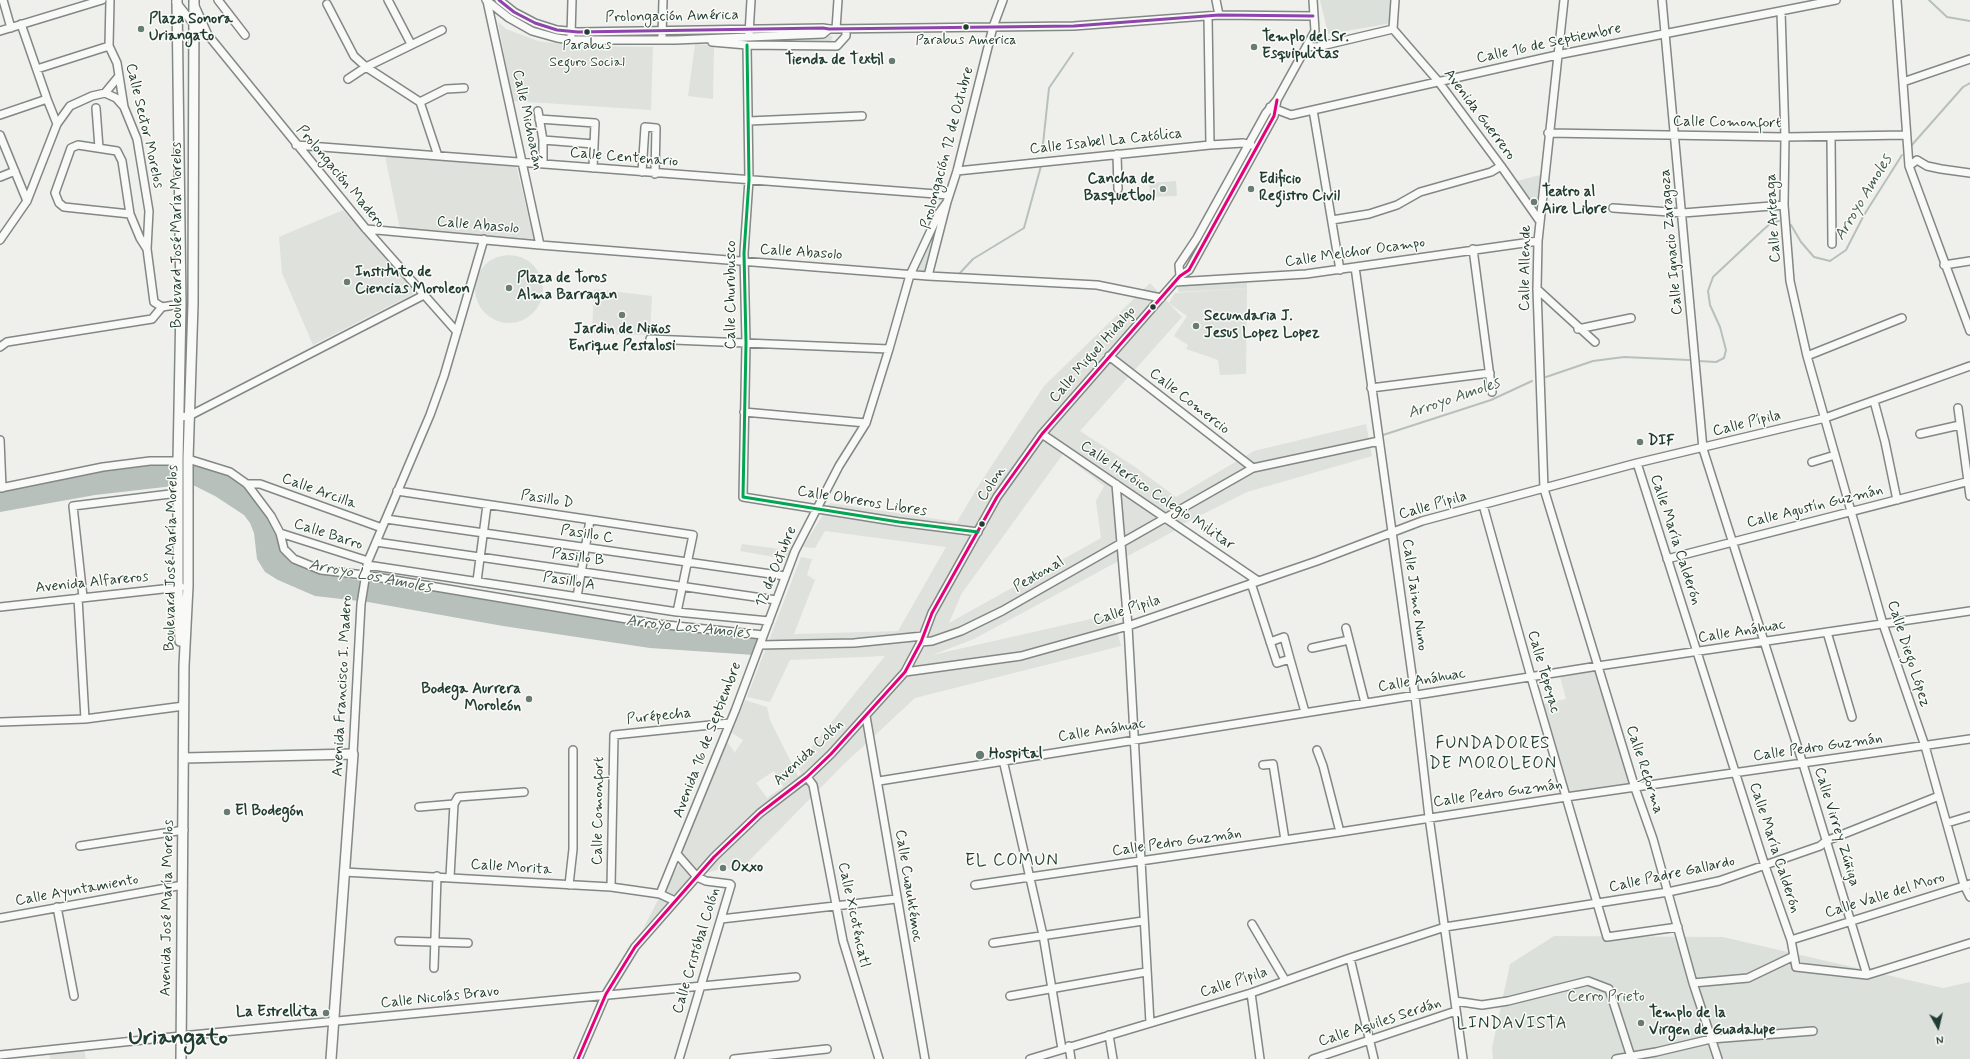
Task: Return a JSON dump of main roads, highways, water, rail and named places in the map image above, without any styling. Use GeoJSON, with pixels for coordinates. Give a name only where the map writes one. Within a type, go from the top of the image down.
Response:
{"type":"FeatureCollection","features":[{"type":"Feature","properties":{"kind":"main road"},"geometry":{"type":"LineString","coordinates":[[176,1],[185,4],[194,1]]}},
{"type":"Feature","properties":{"kind":"main road","name":"Boulevard José María Morelos"},"geometry":{"type":"LineString","coordinates":[[176,1],[181,304],[178,490],[183,587]]}},
{"type":"Feature","properties":{"kind":"main road","name":"Boulevard José María Morelos"},"geometry":{"type":"LineString","coordinates":[[184,706],[184,666],[181,653],[188,487],[193,304],[192,22],[194,1]]}},
{"type":"Feature","properties":{"kind":"main road","name":"Avenida José María Morelos"},"geometry":{"type":"LineString","coordinates":[[181,1059],[184,706]]}},
{"type":"Feature","properties":{"kind":"main road","name":"Avenida Francisco I. Madero"},"geometry":{"type":"LineString","coordinates":[[184,758],[353,754],[331,1059]]}},
{"type":"Feature","properties":{"kind":"water","name":"Arroyo Los Amoles"},"geometry":{"type":"Polygon","coordinates":[[[130,464],[208,465],[240,480],[269,516],[283,549],[320,573],[351,579],[435,588],[762,636],[754,655],[650,648],[503,626],[368,602],[315,596],[278,580],[265,572],[257,559],[254,533],[250,523],[244,515],[215,496],[191,484],[95,495],[0,512],[0,492],[130,464]]]}},
{"type":"Feature","properties":{"kind":"waterway","name":"Arroyo Amoles"},"geometry":{"type":"LineString","coordinates":[[1929,0],[1947,17],[1970,21]]}},
{"type":"Feature","properties":{"kind":"waterway"},"geometry":{"type":"LineString","coordinates":[[1042,153],[1049,88],[1073,53]]}},
{"type":"Feature","properties":{"kind":"waterway","name":"Arroyo Amoles"},"geometry":{"type":"LineString","coordinates":[[1911,146],[1963,87],[1970,83]]}},
{"type":"Feature","properties":{"kind":"waterway","name":"Arroyo Amoles"},"geometry":{"type":"LineString","coordinates":[[1791,225],[1801,242],[1814,257],[1830,261],[1846,250],[1864,215],[1902,155]]}},
{"type":"Feature","properties":{"kind":"waterway","name":"Arroyo Los Amoles"},"geometry":{"type":"LineString","coordinates":[[959,274],[973,259],[1024,228],[1041,166]]}},
{"type":"Feature","properties":{"kind":"waterway","name":"Arroyo Amoles"},"geometry":{"type":"LineString","coordinates":[[1698,361],[1716,362],[1724,358],[1726,350],[1720,327],[1710,305],[1708,291],[1713,277],[1771,223],[1779,221]]}},
{"type":"Feature","properties":{"kind":"waterway","name":"Arroyo Amoles"},"geometry":{"type":"LineString","coordinates":[[1546,377],[1593,361],[1624,357],[1689,360]]}},
{"type":"Feature","properties":{"kind":"waterway","name":"Arroyo Amoles"},"geometry":{"type":"LineString","coordinates":[[1383,435],[1491,400],[1532,381]]}},
{"type":"Feature","properties":{"kind":"place","name":"Parabus America"},"geometry":{"type":"Point","coordinates":[966,27]}},
{"type":"Feature","properties":{"kind":"place","name":"Plaza Sonora Uriangato"},"geometry":{"type":"Point","coordinates":[141,29]}},
{"type":"Feature","properties":{"kind":"place","name":"Parabus Seguro Social"},"geometry":{"type":"Point","coordinates":[587,32]}},
{"type":"Feature","properties":{"kind":"place","name":"Templo del Sr. Esquipulitas"},"geometry":{"type":"Point","coordinates":[1254,47]}},
{"type":"Feature","properties":{"kind":"place","name":"Tienda de Textil"},"geometry":{"type":"Point","coordinates":[892,61]}},
{"type":"Feature","properties":{"kind":"place","name":"Cancha de Basquetbol"},"geometry":{"type":"Point","coordinates":[1163,189]}},
{"type":"Feature","properties":{"kind":"place","name":"Edificio Registro Civil"},"geometry":{"type":"Point","coordinates":[1251,189]}},
{"type":"Feature","properties":{"kind":"place","name":"Teatro al Aire Libre"},"geometry":{"type":"Point","coordinates":[1534,202]}},
{"type":"Feature","properties":{"kind":"place","name":"Instituto de Ciencias Moroleon"},"geometry":{"type":"Point","coordinates":[347,282]}},
{"type":"Feature","properties":{"kind":"place","name":"Plaza de Toros Alma Barragan"},"geometry":{"type":"Point","coordinates":[509,288]}},
{"type":"Feature","properties":{"kind":"place","name":"Jardin de Niños Enrique Pestalosi"},"geometry":{"type":"Point","coordinates":[622,315]}},
{"type":"Feature","properties":{"kind":"place","name":"Secundaria J. Jesus Lopez Lopez"},"geometry":{"type":"Point","coordinates":[1196,326]}},
{"type":"Feature","properties":{"kind":"place","name":"DIF"},"geometry":{"type":"Point","coordinates":[1640,442]}},
{"type":"Feature","properties":{"kind":"place","name":"Bodega Aurrera Moroleón"},"geometry":{"type":"Point","coordinates":[529,699]}},
{"type":"Feature","properties":{"kind":"place","name":"Hospital"},"geometry":{"type":"Point","coordinates":[980,755]}},
{"type":"Feature","properties":{"kind":"place","name":"El Bodegón"},"geometry":{"type":"Point","coordinates":[227,812]}},
{"type":"Feature","properties":{"kind":"place","name":"Oxxo"},"geometry":{"type":"Point","coordinates":[723,868]}},
{"type":"Feature","properties":{"kind":"place","name":"La Estrellita"},"geometry":{"type":"Point","coordinates":[326,1013]}},
{"type":"Feature","properties":{"kind":"place","name":"Templo de la Virgen de Guadalupe"},"geometry":{"type":"Point","coordinates":[1641,1023]}},
{"type":"Feature","properties":{"kind":"district","name":"FUNDADORES DE MOROLEON"},"geometry":{"type":"Point","coordinates":[1493,754]}},
{"type":"Feature","properties":{"kind":"district","name":"EL COMUN"},"geometry":{"type":"Point","coordinates":[1012,861]}},
{"type":"Feature","properties":{"kind":"district","name":"LINDAVISTA"},"geometry":{"type":"Point","coordinates":[1512,1024]}},
{"type":"Feature","properties":{"kind":"district","name":"Uriangato"},"geometry":{"type":"Point","coordinates":[178,1039]}},
{"type":"Feature","properties":{"kind":"park label","name":"Cerro Prieto"},"geometry":{"type":"Point","coordinates":[1606,998]}}]}
